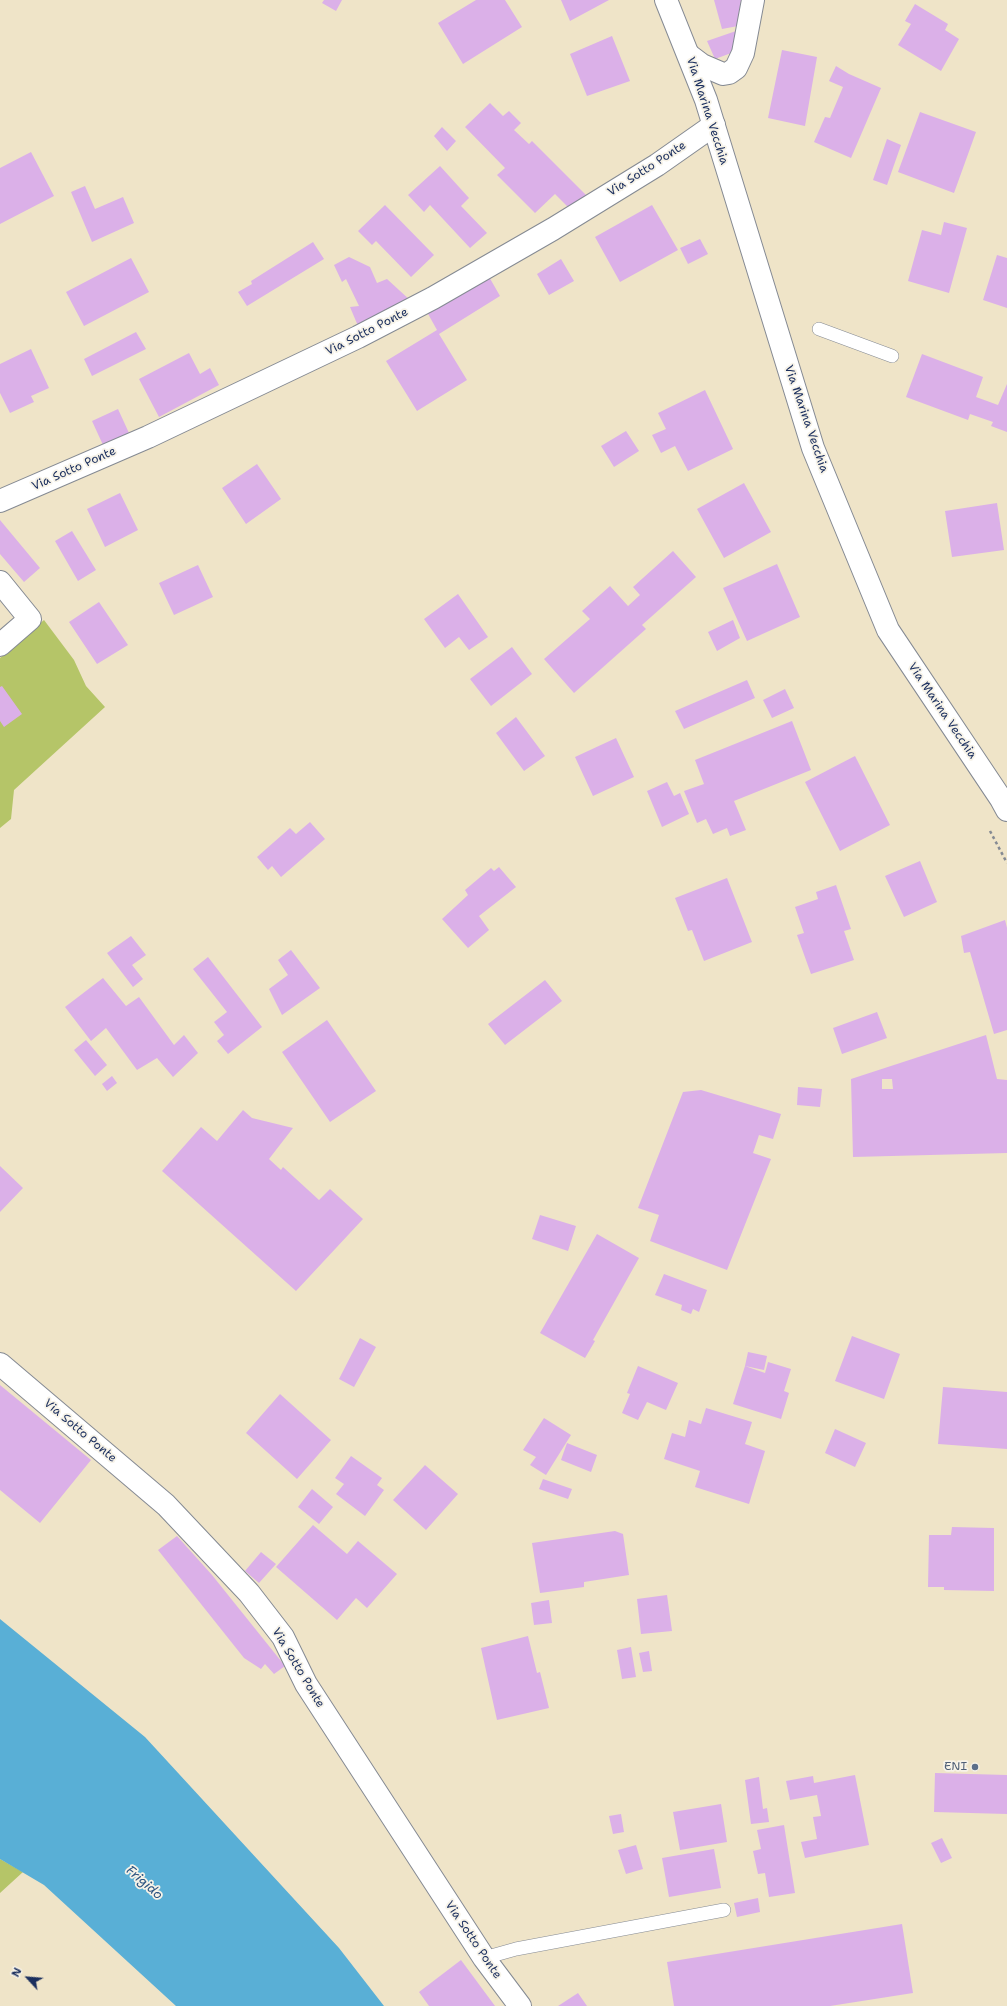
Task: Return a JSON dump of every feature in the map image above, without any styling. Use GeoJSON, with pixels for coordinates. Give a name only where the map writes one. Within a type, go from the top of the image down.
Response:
{"type":"FeatureCollection","features":[{"type":"Feature","properties":{"kind":"street","name":"Via Marina Vecchia"},"geometry":{"type":"LineString","coordinates":[[666,0],[690,56],[714,125],[813,448],[888,630],[1007,810]]}},
{"type":"Feature","properties":{"kind":"street"},"geometry":{"type":"LineString","coordinates":[[690,56],[702,65],[723,74],[729,73],[736,68],[743,53],[754,0]]}},
{"type":"Feature","properties":{"kind":"street","name":"Via Sotto Ponte"},"geometry":{"type":"LineString","coordinates":[[0,501],[148,437],[358,337],[433,298],[553,229],[657,165],[714,125]]}},
{"type":"Feature","properties":{"kind":"street"},"geometry":{"type":"LineString","coordinates":[[0,582],[30,619],[0,645]]}},
{"type":"Feature","properties":{"kind":"street","name":"Via Sotto Ponte"},"geometry":{"type":"LineString","coordinates":[[0,1364],[166,1505],[249,1593],[283,1637],[306,1684],[484,1958],[520,2006]]}},
{"type":"Feature","properties":{"kind":"lane"},"geometry":{"type":"LineString","coordinates":[[819,329],[892,356]]}},
{"type":"Feature","properties":{"kind":"lane"},"geometry":{"type":"LineString","coordinates":[[484,1958],[516,1949],[724,1910]]}},
{"type":"Feature","properties":{"kind":"green space"},"geometry":{"type":"Polygon","coordinates":[[[44,620],[74,660],[86,686],[105,707],[14,790],[11,819],[0,828],[0,658],[44,620]]]}},
{"type":"Feature","properties":{"kind":"green space"},"geometry":{"type":"Polygon","coordinates":[[[0,1859],[23,1872],[0,1893],[0,1859]]]}},
{"type":"Feature","properties":{"kind":"water","name":"Frigido"},"geometry":{"type":"Polygon","coordinates":[[[0,1619],[145,1737],[339,1948],[384,2006],[176,2006],[44,1885],[0,1859],[0,1619]]]}},
{"type":"Feature","properties":{"kind":"building"},"geometry":{"type":"Polygon","coordinates":[[[324,0],[342,0],[336,11],[322,3],[324,0]]]}},
{"type":"Feature","properties":{"kind":"building"},"geometry":{"type":"Polygon","coordinates":[[[476,0],[505,0],[522,27],[463,64],[438,23],[476,0]]]}},
{"type":"Feature","properties":{"kind":"building"},"geometry":{"type":"Polygon","coordinates":[[[561,0],[609,0],[570,21],[561,0]]]}},
{"type":"Feature","properties":{"kind":"building"},"geometry":{"type":"Polygon","coordinates":[[[714,0],[741,0],[738,26],[722,29],[714,0]]]}},
{"type":"Feature","properties":{"kind":"building"},"geometry":{"type":"Polygon","coordinates":[[[915,4],[948,24],[945,30],[959,39],[941,71],[898,45],[911,24],[905,21],[915,4]]]}},
{"type":"Feature","properties":{"kind":"building"},"geometry":{"type":"Polygon","coordinates":[[[736,31],[734,52],[715,59],[707,41],[736,31]]]}},
{"type":"Feature","properties":{"kind":"building"},"geometry":{"type":"Polygon","coordinates":[[[612,36],[630,81],[587,96],[570,54],[612,36]]]}},
{"type":"Feature","properties":{"kind":"building"},"geometry":{"type":"Polygon","coordinates":[[[782,50],[817,57],[805,126],[768,118],[782,50]]]}},
{"type":"Feature","properties":{"kind":"building"},"geometry":{"type":"Polygon","coordinates":[[[836,66],[849,74],[881,88],[851,158],[814,142],[825,117],[830,118],[843,87],[829,81],[836,66]]]}},
{"type":"Feature","properties":{"kind":"building"},"geometry":{"type":"Polygon","coordinates":[[[490,103],[503,116],[509,111],[521,123],[514,130],[529,144],[532,141],[587,196],[568,207],[555,194],[535,213],[497,175],[505,168],[465,127],[490,103]]]}},
{"type":"Feature","properties":{"kind":"building"},"geometry":{"type":"Polygon","coordinates":[[[920,112],[976,132],[954,193],[898,172],[920,112]]]}},
{"type":"Feature","properties":{"kind":"building"},"geometry":{"type":"Polygon","coordinates":[[[442,127],[456,141],[447,151],[434,136],[442,127]]]}},
{"type":"Feature","properties":{"kind":"building"},"geometry":{"type":"Polygon","coordinates":[[[887,139],[901,145],[887,185],[873,180],[887,139]]]}},
{"type":"Feature","properties":{"kind":"building"},"geometry":{"type":"Polygon","coordinates":[[[31,152],[54,196],[0,224],[0,168],[31,152]]]}},
{"type":"Feature","properties":{"kind":"building"},"geometry":{"type":"Polygon","coordinates":[[[440,166],[469,198],[461,206],[487,233],[470,248],[430,205],[424,212],[408,195],[440,166]]]}},
{"type":"Feature","properties":{"kind":"building"},"geometry":{"type":"Polygon","coordinates":[[[85,186],[95,209],[123,197],[134,223],[92,242],[71,192],[85,186]]]}},
{"type":"Feature","properties":{"kind":"building"},"geometry":{"type":"Polygon","coordinates":[[[385,205],[434,255],[411,277],[376,241],[372,245],[358,231],[385,205]]]}},
{"type":"Feature","properties":{"kind":"building"},"geometry":{"type":"Polygon","coordinates":[[[652,205],[678,250],[620,282],[595,237],[652,205]]]}},
{"type":"Feature","properties":{"kind":"building"},"geometry":{"type":"Polygon","coordinates":[[[944,222],[967,228],[949,293],[908,281],[922,230],[941,235],[944,222]]]}},
{"type":"Feature","properties":{"kind":"building"},"geometry":{"type":"Polygon","coordinates":[[[700,239],[708,254],[688,264],[680,248],[700,239]]]}},
{"type":"Feature","properties":{"kind":"building"},"geometry":{"type":"Polygon","coordinates":[[[313,242],[324,259],[247,306],[238,292],[252,284],[251,281],[313,242]]]}},
{"type":"Feature","properties":{"kind":"building"},"geometry":{"type":"Polygon","coordinates":[[[997,255],[1007,258],[1007,308],[983,300],[997,255]]]}},
{"type":"Feature","properties":{"kind":"building"},"geometry":{"type":"Polygon","coordinates":[[[349,257],[370,267],[377,283],[387,279],[411,301],[358,326],[350,307],[359,306],[346,279],[342,282],[334,265],[349,257]]]}},
{"type":"Feature","properties":{"kind":"building"},"geometry":{"type":"Polygon","coordinates":[[[131,258],[149,292],[84,326],[66,292],[131,258]]]}},
{"type":"Feature","properties":{"kind":"building"},"geometry":{"type":"Polygon","coordinates":[[[561,259],[574,281],[549,295],[537,274],[561,259]]]}},
{"type":"Feature","properties":{"kind":"building"},"geometry":{"type":"Polygon","coordinates":[[[488,275],[500,296],[439,334],[467,380],[417,411],[386,361],[437,330],[427,312],[488,275]]]}},
{"type":"Feature","properties":{"kind":"building"},"geometry":{"type":"Polygon","coordinates":[[[136,332],[146,349],[92,376],[84,359],[136,332]]]}},
{"type":"Feature","properties":{"kind":"building"},"geometry":{"type":"Polygon","coordinates":[[[31,349],[49,388],[31,396],[34,402],[10,413],[0,393],[0,364],[31,349]]]}},
{"type":"Feature","properties":{"kind":"building"},"geometry":{"type":"Polygon","coordinates":[[[189,353],[200,374],[210,368],[219,385],[159,417],[139,379],[189,353]]]}},
{"type":"Feature","properties":{"kind":"building"},"geometry":{"type":"Polygon","coordinates":[[[922,354],[983,377],[976,397],[998,405],[1007,384],[1007,432],[991,426],[993,422],[970,414],[968,420],[906,397],[922,354]]]}},
{"type":"Feature","properties":{"kind":"building"},"geometry":{"type":"Polygon","coordinates":[[[705,390],[733,449],[688,471],[675,446],[661,453],[652,435],[666,429],[658,413],[705,390]]]}},
{"type":"Feature","properties":{"kind":"building"},"geometry":{"type":"Polygon","coordinates":[[[118,409],[129,433],[103,445],[92,421],[118,409]]]}},
{"type":"Feature","properties":{"kind":"building"},"geometry":{"type":"Polygon","coordinates":[[[626,431],[639,451],[614,467],[601,446],[626,431]]]}},
{"type":"Feature","properties":{"kind":"building"},"geometry":{"type":"Polygon","coordinates":[[[257,464],[281,499],[246,524],[222,488],[257,464]]]}},
{"type":"Feature","properties":{"kind":"building"},"geometry":{"type":"Polygon","coordinates":[[[744,483],[771,532],[724,558],[697,509],[744,483]]]}},
{"type":"Feature","properties":{"kind":"building"},"geometry":{"type":"Polygon","coordinates":[[[120,493],[138,530],[105,547],[87,509],[120,493]]]}},
{"type":"Feature","properties":{"kind":"building"},"geometry":{"type":"Polygon","coordinates":[[[997,503],[1004,550],[952,557],[945,511],[997,503]]]}},
{"type":"Feature","properties":{"kind":"building"},"geometry":{"type":"Polygon","coordinates":[[[0,520],[40,568],[24,582],[0,554],[0,520]]]}},
{"type":"Feature","properties":{"kind":"building"},"geometry":{"type":"Polygon","coordinates":[[[72,531],[96,570],[78,581],[55,541],[72,531]]]}},
{"type":"Feature","properties":{"kind":"building"},"geometry":{"type":"Polygon","coordinates":[[[673,551],[696,577],[642,625],[646,629],[574,693],[544,659],[590,619],[582,611],[610,586],[628,606],[640,595],[633,587],[673,551]]]}},
{"type":"Feature","properties":{"kind":"building"},"geometry":{"type":"Polygon","coordinates":[[[777,564],[800,617],[747,641],[723,588],[777,564]]]}},
{"type":"Feature","properties":{"kind":"building"},"geometry":{"type":"Polygon","coordinates":[[[198,565],[213,597],[174,615],[159,583],[198,565]]]}},
{"type":"Feature","properties":{"kind":"building"},"geometry":{"type":"Polygon","coordinates":[[[458,594],[488,637],[469,650],[459,637],[445,648],[424,619],[458,594]]]}},
{"type":"Feature","properties":{"kind":"building"},"geometry":{"type":"Polygon","coordinates":[[[99,602],[128,645],[97,664],[69,622],[99,602]]]}},
{"type":"Feature","properties":{"kind":"building"},"geometry":{"type":"Polygon","coordinates":[[[733,620],[740,638],[717,651],[708,632],[733,620]]]}},
{"type":"Feature","properties":{"kind":"building"},"geometry":{"type":"Polygon","coordinates":[[[512,647],[532,674],[491,706],[470,679],[512,647]]]}},
{"type":"Feature","properties":{"kind":"building"},"geometry":{"type":"Polygon","coordinates":[[[747,680],[755,698],[684,729],[675,711],[747,680]]]}},
{"type":"Feature","properties":{"kind":"building"},"geometry":{"type":"Polygon","coordinates":[[[2,686],[22,714],[4,727],[0,721],[0,687],[2,686]]]}},
{"type":"Feature","properties":{"kind":"building"},"geometry":{"type":"Polygon","coordinates":[[[785,689],[794,708],[772,718],[763,700],[785,689]]]}},
{"type":"Feature","properties":{"kind":"building"},"geometry":{"type":"Polygon","coordinates":[[[516,717],[545,756],[524,771],[496,733],[516,717]]]}},
{"type":"Feature","properties":{"kind":"building"},"geometry":{"type":"Polygon","coordinates":[[[792,721],[811,770],[734,801],[746,830],[730,836],[727,828],[713,834],[706,819],[697,823],[684,791],[704,784],[695,760],[792,721]]]}},
{"type":"Feature","properties":{"kind":"building"},"geometry":{"type":"Polygon","coordinates":[[[616,738],[634,777],[593,796],[575,757],[616,738]]]}},
{"type":"Feature","properties":{"kind":"building"},"geometry":{"type":"Polygon","coordinates":[[[855,756],[890,825],[840,851],[805,782],[855,756]]]}},
{"type":"Feature","properties":{"kind":"building"},"geometry":{"type":"Polygon","coordinates":[[[667,782],[674,796],[680,793],[689,814],[662,827],[647,791],[667,782]]]}},
{"type":"Feature","properties":{"kind":"building"},"geometry":{"type":"Polygon","coordinates":[[[310,822],[325,839],[281,877],[272,866],[268,870],[257,857],[290,828],[296,834],[310,822]]]}},
{"type":"Feature","properties":{"kind":"building"},"geometry":{"type":"Polygon","coordinates":[[[920,861],[937,902],[904,917],[885,876],[920,861]]]}},
{"type":"Feature","properties":{"kind":"building"},"geometry":{"type":"Polygon","coordinates":[[[499,867],[516,887],[479,916],[489,930],[468,948],[442,919],[468,895],[465,890],[491,868],[494,871],[499,867]]]}},
{"type":"Feature","properties":{"kind":"building"},"geometry":{"type":"Polygon","coordinates":[[[727,878],[752,942],[704,961],[692,930],[688,931],[675,898],[727,878]]]}},
{"type":"Feature","properties":{"kind":"building"},"geometry":{"type":"Polygon","coordinates":[[[836,885],[851,929],[844,931],[854,960],[811,974],[797,935],[804,933],[795,907],[818,899],[816,892],[836,885]]]}},
{"type":"Feature","properties":{"kind":"building"},"geometry":{"type":"Polygon","coordinates":[[[1005,920],[1007,928],[1007,1030],[994,1034],[970,952],[964,953],[961,936],[1005,920]]]}},
{"type":"Feature","properties":{"kind":"building"},"geometry":{"type":"Polygon","coordinates":[[[131,936],[146,955],[132,965],[143,979],[133,987],[107,953],[131,936]]]}},
{"type":"Feature","properties":{"kind":"building"},"geometry":{"type":"Polygon","coordinates":[[[291,950],[320,988],[282,1015],[269,989],[288,975],[278,960],[291,950]]]}},
{"type":"Feature","properties":{"kind":"building"},"geometry":{"type":"Polygon","coordinates":[[[208,957],[262,1027],[228,1054],[217,1041],[224,1035],[214,1022],[227,1012],[193,969],[208,957]]]}},
{"type":"Feature","properties":{"kind":"building"},"geometry":{"type":"Polygon","coordinates":[[[103,978],[126,1006],[139,997],[174,1045],[184,1035],[198,1053],[173,1077],[157,1058],[137,1070],[106,1028],[91,1041],[65,1007],[103,978]]]}},
{"type":"Feature","properties":{"kind":"building"},"geometry":{"type":"Polygon","coordinates":[[[545,980],[562,1001],[505,1045],[488,1024],[545,980]]]}},
{"type":"Feature","properties":{"kind":"building"},"geometry":{"type":"Polygon","coordinates":[[[877,1012],[887,1038],[842,1054],[833,1028],[877,1012]]]}},
{"type":"Feature","properties":{"kind":"building"},"geometry":{"type":"Polygon","coordinates":[[[327,1020],[376,1091],[330,1122],[282,1052],[327,1020]]]}},
{"type":"Feature","properties":{"kind":"building"},"geometry":{"type":"Polygon","coordinates":[[[986,1035],[997,1079],[1007,1080],[1007,1153],[853,1157],[851,1079],[986,1035]],[[882,1079],[882,1089],[893,1089],[892,1079],[882,1079]]]}},
{"type":"Feature","properties":{"kind":"building"},"geometry":{"type":"Polygon","coordinates":[[[86,1040],[107,1065],[95,1076],[74,1050],[86,1040]]]}},
{"type":"Feature","properties":{"kind":"building"},"geometry":{"type":"Polygon","coordinates":[[[112,1076],[117,1083],[107,1091],[102,1084],[112,1076]]]}},
{"type":"Feature","properties":{"kind":"building"},"geometry":{"type":"Polygon","coordinates":[[[798,1087],[822,1089],[820,1107],[797,1105],[798,1087]]]}},
{"type":"Feature","properties":{"kind":"building"},"geometry":{"type":"Polygon","coordinates":[[[701,1090],[781,1114],[773,1139],[759,1135],[753,1153],[771,1159],[727,1270],[650,1241],[659,1215],[638,1208],[683,1092],[701,1090]]]}},
{"type":"Feature","properties":{"kind":"building"},"geometry":{"type":"Polygon","coordinates":[[[243,1110],[252,1118],[293,1128],[269,1159],[281,1170],[283,1167],[319,1200],[330,1189],[363,1219],[296,1291],[162,1171],[201,1127],[217,1141],[243,1110]]]}},
{"type":"Feature","properties":{"kind":"building"},"geometry":{"type":"Polygon","coordinates":[[[0,1166],[23,1188],[0,1212],[0,1166]]]}},
{"type":"Feature","properties":{"kind":"building"},"geometry":{"type":"Polygon","coordinates":[[[540,1215],[576,1226],[568,1251],[532,1239],[540,1215]]]}},
{"type":"Feature","properties":{"kind":"building"},"geometry":{"type":"Polygon","coordinates":[[[597,1234],[639,1258],[593,1340],[595,1341],[585,1358],[540,1333],[597,1234]]]}},
{"type":"Feature","properties":{"kind":"building"},"geometry":{"type":"Polygon","coordinates":[[[664,1274],[707,1290],[699,1312],[693,1309],[691,1314],[681,1310],[682,1305],[655,1295],[664,1274]]]}},
{"type":"Feature","properties":{"kind":"building"},"geometry":{"type":"Polygon","coordinates":[[[852,1336],[900,1354],[884,1399],[835,1381],[852,1336]]]}},
{"type":"Feature","properties":{"kind":"building"},"geometry":{"type":"Polygon","coordinates":[[[360,1338],[376,1347],[354,1387],[339,1379],[360,1338]]]}},
{"type":"Feature","properties":{"kind":"building"},"geometry":{"type":"Polygon","coordinates":[[[748,1352],[767,1356],[764,1370],[745,1366],[748,1352]]]}},
{"type":"Feature","properties":{"kind":"building"},"geometry":{"type":"Polygon","coordinates":[[[768,1362],[791,1369],[784,1391],[789,1393],[781,1419],[733,1404],[745,1366],[765,1373],[768,1362]]]}},
{"type":"Feature","properties":{"kind":"building"},"geometry":{"type":"Polygon","coordinates":[[[638,1366],[678,1383],[666,1410],[647,1402],[638,1420],[622,1413],[630,1394],[627,1393],[638,1366]]]}},
{"type":"Feature","properties":{"kind":"building"},"geometry":{"type":"Polygon","coordinates":[[[0,1385],[91,1460],[40,1523],[0,1490],[0,1385]]]}},
{"type":"Feature","properties":{"kind":"building"},"geometry":{"type":"Polygon","coordinates":[[[943,1387],[1007,1392],[1007,1449],[938,1444],[943,1387]]]}},
{"type":"Feature","properties":{"kind":"building"},"geometry":{"type":"Polygon","coordinates":[[[280,1394],[331,1440],[297,1479],[246,1433],[280,1394]]]}},
{"type":"Feature","properties":{"kind":"building"},"geometry":{"type":"Polygon","coordinates":[[[706,1408],[752,1422],[745,1444],[765,1451],[749,1504],[695,1487],[700,1471],[664,1459],[672,1433],[685,1437],[689,1420],[701,1424],[706,1408]]]}},
{"type":"Feature","properties":{"kind":"building"},"geometry":{"type":"Polygon","coordinates":[[[544,1418],[571,1435],[546,1475],[530,1465],[536,1457],[523,1450],[544,1418]]]}},
{"type":"Feature","properties":{"kind":"building"},"geometry":{"type":"Polygon","coordinates":[[[835,1429],[866,1443],[855,1467],[825,1453],[835,1429]]]}},
{"type":"Feature","properties":{"kind":"building"},"geometry":{"type":"Polygon","coordinates":[[[567,1443],[597,1455],[591,1472],[561,1460],[567,1443]]]}},
{"type":"Feature","properties":{"kind":"building"},"geometry":{"type":"Polygon","coordinates":[[[351,1456],[382,1478],[377,1485],[384,1490],[365,1516],[336,1494],[344,1484],[335,1478],[351,1456]]]}},
{"type":"Feature","properties":{"kind":"building"},"geometry":{"type":"Polygon","coordinates":[[[425,1465],[458,1494],[426,1530],[393,1500],[425,1465]]]}},
{"type":"Feature","properties":{"kind":"building"},"geometry":{"type":"Polygon","coordinates":[[[543,1479],[572,1489],[568,1499],[539,1489],[543,1479]]]}},
{"type":"Feature","properties":{"kind":"building"},"geometry":{"type":"Polygon","coordinates":[[[312,1489],[333,1507],[319,1524],[298,1507],[312,1489]]]}},
{"type":"Feature","properties":{"kind":"building"},"geometry":{"type":"Polygon","coordinates":[[[313,1525],[347,1554],[358,1541],[397,1574],[367,1608],[356,1598],[337,1620],[276,1567],[313,1525]]]}},
{"type":"Feature","properties":{"kind":"building"},"geometry":{"type":"Polygon","coordinates":[[[952,1527],[994,1528],[994,1591],[944,1590],[944,1587],[928,1587],[929,1535],[951,1535],[952,1527]]]}},
{"type":"Feature","properties":{"kind":"building"},"geometry":{"type":"Polygon","coordinates":[[[615,1531],[623,1534],[629,1575],[584,1582],[584,1587],[540,1593],[532,1543],[615,1531]]]}},
{"type":"Feature","properties":{"kind":"building"},"geometry":{"type":"Polygon","coordinates":[[[177,1536],[212,1575],[285,1666],[274,1674],[265,1664],[261,1669],[244,1658],[158,1550],[177,1536]]]}},
{"type":"Feature","properties":{"kind":"building"},"geometry":{"type":"Polygon","coordinates":[[[261,1552],[276,1564],[259,1583],[245,1571],[261,1552]]]}},
{"type":"Feature","properties":{"kind":"building"},"geometry":{"type":"Polygon","coordinates":[[[667,1595],[672,1631],[641,1634],[637,1599],[667,1595]]]}},
{"type":"Feature","properties":{"kind":"building"},"geometry":{"type":"Polygon","coordinates":[[[549,1600],[552,1623],[534,1625],[531,1603],[549,1600]]]}},
{"type":"Feature","properties":{"kind":"building"},"geometry":{"type":"Polygon","coordinates":[[[528,1636],[537,1673],[540,1672],[549,1708],[497,1720],[481,1648],[528,1636]]]}},
{"type":"Feature","properties":{"kind":"building"},"geometry":{"type":"Polygon","coordinates":[[[631,1647],[636,1677],[622,1679],[617,1650],[631,1647]]]}},
{"type":"Feature","properties":{"kind":"building"},"geometry":{"type":"Polygon","coordinates":[[[649,1651],[652,1671],[643,1672],[639,1653],[649,1651]]]}},
{"type":"Feature","properties":{"kind":"building"},"geometry":{"type":"Polygon","coordinates":[[[935,1773],[1007,1775],[1007,1814],[934,1812],[935,1773]]]}},
{"type":"Feature","properties":{"kind":"building"},"geometry":{"type":"Polygon","coordinates":[[[855,1775],[869,1845],[805,1858],[801,1842],[817,1839],[813,1817],[821,1816],[817,1795],[790,1800],[786,1781],[813,1776],[814,1783],[855,1775]]]}},
{"type":"Feature","properties":{"kind":"building"},"geometry":{"type":"Polygon","coordinates":[[[759,1777],[763,1809],[767,1808],[769,1822],[751,1824],[745,1780],[759,1777]]]}},
{"type":"Feature","properties":{"kind":"building"},"geometry":{"type":"Polygon","coordinates":[[[721,1804],[727,1842],[680,1850],[673,1812],[721,1804]]]}},
{"type":"Feature","properties":{"kind":"building"},"geometry":{"type":"Polygon","coordinates":[[[621,1814],[624,1832],[613,1834],[609,1816],[621,1814]]]}},
{"type":"Feature","properties":{"kind":"building"},"geometry":{"type":"Polygon","coordinates":[[[784,1825],[795,1893],[769,1897],[765,1873],[758,1874],[753,1851],[761,1849],[757,1830],[784,1825]]]}},
{"type":"Feature","properties":{"kind":"building"},"geometry":{"type":"Polygon","coordinates":[[[942,1838],[952,1858],[941,1863],[931,1843],[942,1838]]]}},
{"type":"Feature","properties":{"kind":"building"},"geometry":{"type":"Polygon","coordinates":[[[636,1845],[643,1869],[626,1874],[618,1850],[636,1845]]]}},
{"type":"Feature","properties":{"kind":"building"},"geometry":{"type":"Polygon","coordinates":[[[714,1849],[721,1888],[669,1897],[662,1858],[714,1849]]]}},
{"type":"Feature","properties":{"kind":"building"},"geometry":{"type":"Polygon","coordinates":[[[758,1898],[760,1912],[737,1917],[734,1903],[758,1898]]]}},
{"type":"Feature","properties":{"kind":"building"},"geometry":{"type":"Polygon","coordinates":[[[902,1924],[913,1993],[830,2006],[674,2006],[667,1962],[902,1924]]]}},
{"type":"Feature","properties":{"kind":"building"},"geometry":{"type":"Polygon","coordinates":[[[461,1960],[495,2006],[429,2006],[419,1992],[461,1960]]]}},
{"type":"Feature","properties":{"kind":"building"},"geometry":{"type":"Polygon","coordinates":[[[578,1993],[587,2006],[558,2006],[578,1993]]]}},
{"type":"Feature","properties":{"kind":"place","name":"ENI"},"geometry":{"type":"Point","coordinates":[975,1767]}}]}
